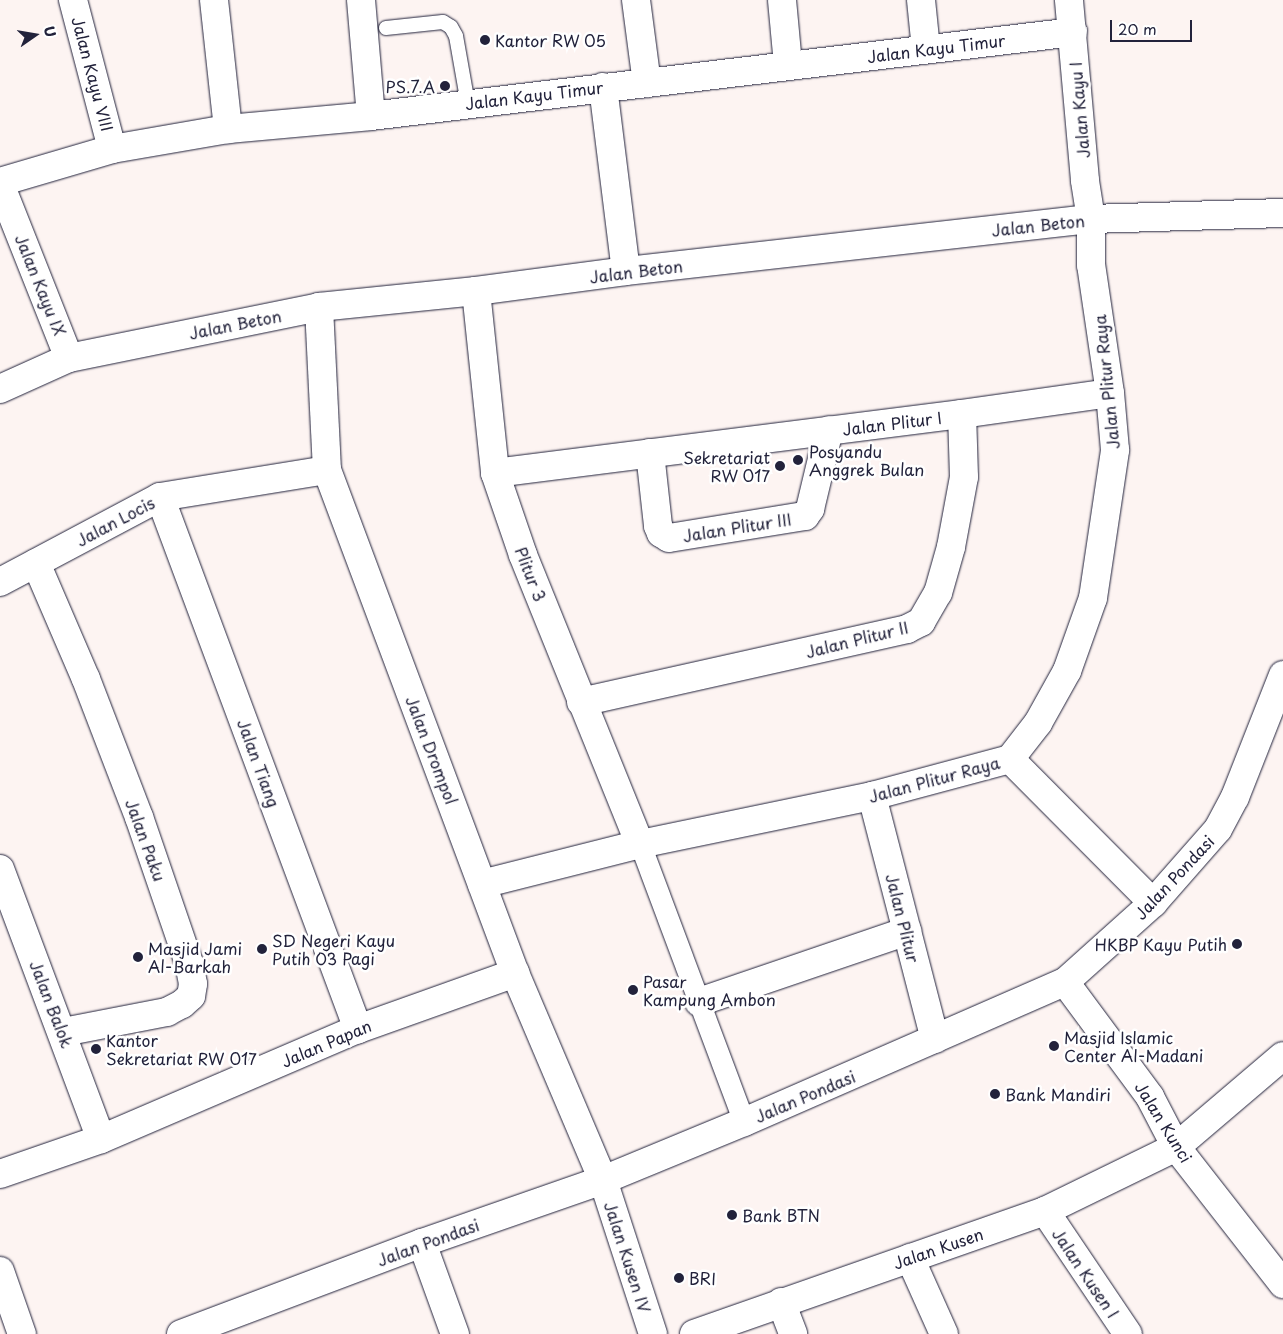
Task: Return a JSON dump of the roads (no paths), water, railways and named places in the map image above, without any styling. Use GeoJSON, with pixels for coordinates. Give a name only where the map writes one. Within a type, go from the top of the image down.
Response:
{"type":"FeatureCollection","features":[{"type":"Feature","properties":{"kind":"street","name":"Jalan Kayu VIII"},"geometry":{"type":"LineString","coordinates":[[73,0],[112,149]]}},
{"type":"Feature","properties":{"kind":"street"},"geometry":{"type":"LineString","coordinates":[[214,0],[228,130]]}},
{"type":"Feature","properties":{"kind":"street"},"geometry":{"type":"LineString","coordinates":[[360,0],[372,116]]}},
{"type":"Feature","properties":{"kind":"street"},"geometry":{"type":"LineString","coordinates":[[636,0],[647,83]]}},
{"type":"Feature","properties":{"kind":"street"},"geometry":{"type":"LineString","coordinates":[[782,0],[788,65]]}},
{"type":"Feature","properties":{"kind":"street"},"geometry":{"type":"LineString","coordinates":[[921,0],[926,49]]}},
{"type":"Feature","properties":{"kind":"street","name":"Jalan Kayu I"},"geometry":{"type":"LineString","coordinates":[[1069,0],[1085,180],[1091,219]]}},
{"type":"Feature","properties":{"kind":"street","name":"Jalan Kayu Timur"},"geometry":{"type":"LineString","coordinates":[[0,183],[112,149],[228,130],[372,116],[1073,32]]}},
{"type":"Feature","properties":{"kind":"street"},"geometry":{"type":"LineString","coordinates":[[602,87],[626,271]]}},
{"type":"Feature","properties":{"kind":"street","name":"Jalan Kayu IX"},"geometry":{"type":"LineString","coordinates":[[0,183],[69,358]]}},
{"type":"Feature","properties":{"kind":"street","name":"Jalan Beton"},"geometry":{"type":"LineString","coordinates":[[0,389],[69,358],[319,307],[476,291],[626,271],[1091,219],[1283,213]]}},
{"type":"Feature","properties":{"kind":"street","name":"Jalan Plitur Raya"},"geometry":{"type":"LineString","coordinates":[[482,884],[640,844],[872,796],[1010,759],[1038,723],[1067,671],[1093,598],[1115,450],[1110,393],[1092,265],[1091,219]]}},
{"type":"Feature","properties":{"kind":"street","name":"Plitur 3"},"geometry":{"type":"LineString","coordinates":[[476,291],[495,473],[523,555],[640,844]]}},
{"type":"Feature","properties":{"kind":"street","name":"Jalan Drompol"},"geometry":{"type":"LineString","coordinates":[[319,307],[327,470],[515,973],[603,1180]]}},
{"type":"Feature","properties":{"kind":"street","name":"Jalan Plitur I"},"geometry":{"type":"LineString","coordinates":[[495,473],[962,414],[1110,393]]}},
{"type":"Feature","properties":{"kind":"street","name":"Jalan Plitur II"},"geometry":{"type":"LineString","coordinates":[[581,702],[907,629],[921,622],[938,593],[951,547],[964,477],[962,414]]}},
{"type":"Feature","properties":{"kind":"street","name":"Jalan Plitur III"},"geometry":{"type":"LineString","coordinates":[[650,453],[658,526],[662,533],[669,538],[805,516],[810,509],[829,430]]}},
{"type":"Feature","properties":{"kind":"street","name":"Jalan Locis"},"geometry":{"type":"LineString","coordinates":[[0,582],[160,496],[327,470]]}},
{"type":"Feature","properties":{"kind":"street","name":"Jalan Tiang"},"geometry":{"type":"LineString","coordinates":[[160,496],[358,1029]]}},
{"type":"Feature","properties":{"kind":"street","name":"Jalan Paku"},"geometry":{"type":"LineString","coordinates":[[36,563],[86,679],[139,817],[189,963],[193,984],[191,996],[182,1004],[167,1012],[63,1032]]}},
{"type":"Feature","properties":{"kind":"street","name":"Jalan Pondasi"},"geometry":{"type":"LineString","coordinates":[[181,1334],[422,1243],[603,1180],[744,1122],[1065,982],[1153,903],[1218,829],[1235,797],[1283,675]]}},
{"type":"Feature","properties":{"kind":"street"},"geometry":{"type":"LineString","coordinates":[[1010,759],[1153,903]]}},
{"type":"Feature","properties":{"kind":"street","name":"Jalan Plitur"},"geometry":{"type":"LineString","coordinates":[[872,796],[935,1039]]}},
{"type":"Feature","properties":{"kind":"street"},"geometry":{"type":"LineString","coordinates":[[640,844],[744,1122]]}},
{"type":"Feature","properties":{"kind":"street","name":"Jalan Balok"},"geometry":{"type":"LineString","coordinates":[[0,869],[63,1032],[101,1139]]}},
{"type":"Feature","properties":{"kind":"street"},"geometry":{"type":"LineString","coordinates":[[699,1002],[907,930]]}},
{"type":"Feature","properties":{"kind":"street","name":"Jalan Papan"},"geometry":{"type":"LineString","coordinates":[[0,1174],[101,1139],[358,1029],[515,973]]}},
{"type":"Feature","properties":{"kind":"street","name":"Jalan Kunci"},"geometry":{"type":"LineString","coordinates":[[1065,982],[1150,1097],[1176,1147],[1283,1284]]}},
{"type":"Feature","properties":{"kind":"street","name":"Jalan Kusen"},"geometry":{"type":"LineString","coordinates":[[694,1334],[1045,1211],[1176,1147],[1283,1056]]}},
{"type":"Feature","properties":{"kind":"street","name":"Jalan Kusen IV"},"geometry":{"type":"LineString","coordinates":[[603,1180],[653,1334]]}},
{"type":"Feature","properties":{"kind":"street","name":"Jalan Kusen I"},"geometry":{"type":"LineString","coordinates":[[1045,1211],[1128,1334]]}},
{"type":"Feature","properties":{"kind":"street"},"geometry":{"type":"LineString","coordinates":[[422,1243],[455,1334]]}},
{"type":"Feature","properties":{"kind":"street"},"geometry":{"type":"LineString","coordinates":[[910,1258],[944,1334]]}},
{"type":"Feature","properties":{"kind":"street"},"geometry":{"type":"LineString","coordinates":[[0,1270],[22,1334]]}},
{"type":"Feature","properties":{"kind":"street"},"geometry":{"type":"LineString","coordinates":[[781,1302],[794,1334]]}},
{"type":"Feature","properties":{"kind":"lane"},"geometry":{"type":"LineString","coordinates":[[386,28],[443,22],[451,27],[456,36],[468,104]]}},
{"type":"Feature","properties":{"kind":"place","name":"Kantor RW 05"},"geometry":{"type":"Point","coordinates":[485,40]}},
{"type":"Feature","properties":{"kind":"place","name":"PS.7.A"},"geometry":{"type":"Point","coordinates":[445,86]}},
{"type":"Feature","properties":{"kind":"place","name":"Posyandu Anggrek Bulan"},"geometry":{"type":"Point","coordinates":[798,460]}},
{"type":"Feature","properties":{"kind":"place","name":"Sekretariat RW 017"},"geometry":{"type":"Point","coordinates":[780,466]}},
{"type":"Feature","properties":{"kind":"place","name":"HKBP Kayu Putih"},"geometry":{"type":"Point","coordinates":[1237,944]}},
{"type":"Feature","properties":{"kind":"place","name":"SD Negeri Kayu Putih 03 Pagi"},"geometry":{"type":"Point","coordinates":[262,949]}},
{"type":"Feature","properties":{"kind":"place","name":"Masjid Jami Al-Barkah"},"geometry":{"type":"Point","coordinates":[138,957]}},
{"type":"Feature","properties":{"kind":"place","name":"Pasar Kampung Ambon"},"geometry":{"type":"Point","coordinates":[633,990]}},
{"type":"Feature","properties":{"kind":"place","name":"Masjid Islamic Center Al-Madani"},"geometry":{"type":"Point","coordinates":[1054,1046]}},
{"type":"Feature","properties":{"kind":"place","name":"Kantor Sekretariat RW 017"},"geometry":{"type":"Point","coordinates":[96,1049]}},
{"type":"Feature","properties":{"kind":"place","name":"Bank Mandiri"},"geometry":{"type":"Point","coordinates":[995,1094]}},
{"type":"Feature","properties":{"kind":"place","name":"Bank BTN"},"geometry":{"type":"Point","coordinates":[732,1215]}},
{"type":"Feature","properties":{"kind":"place","name":"BRI"},"geometry":{"type":"Point","coordinates":[679,1278]}}]}
